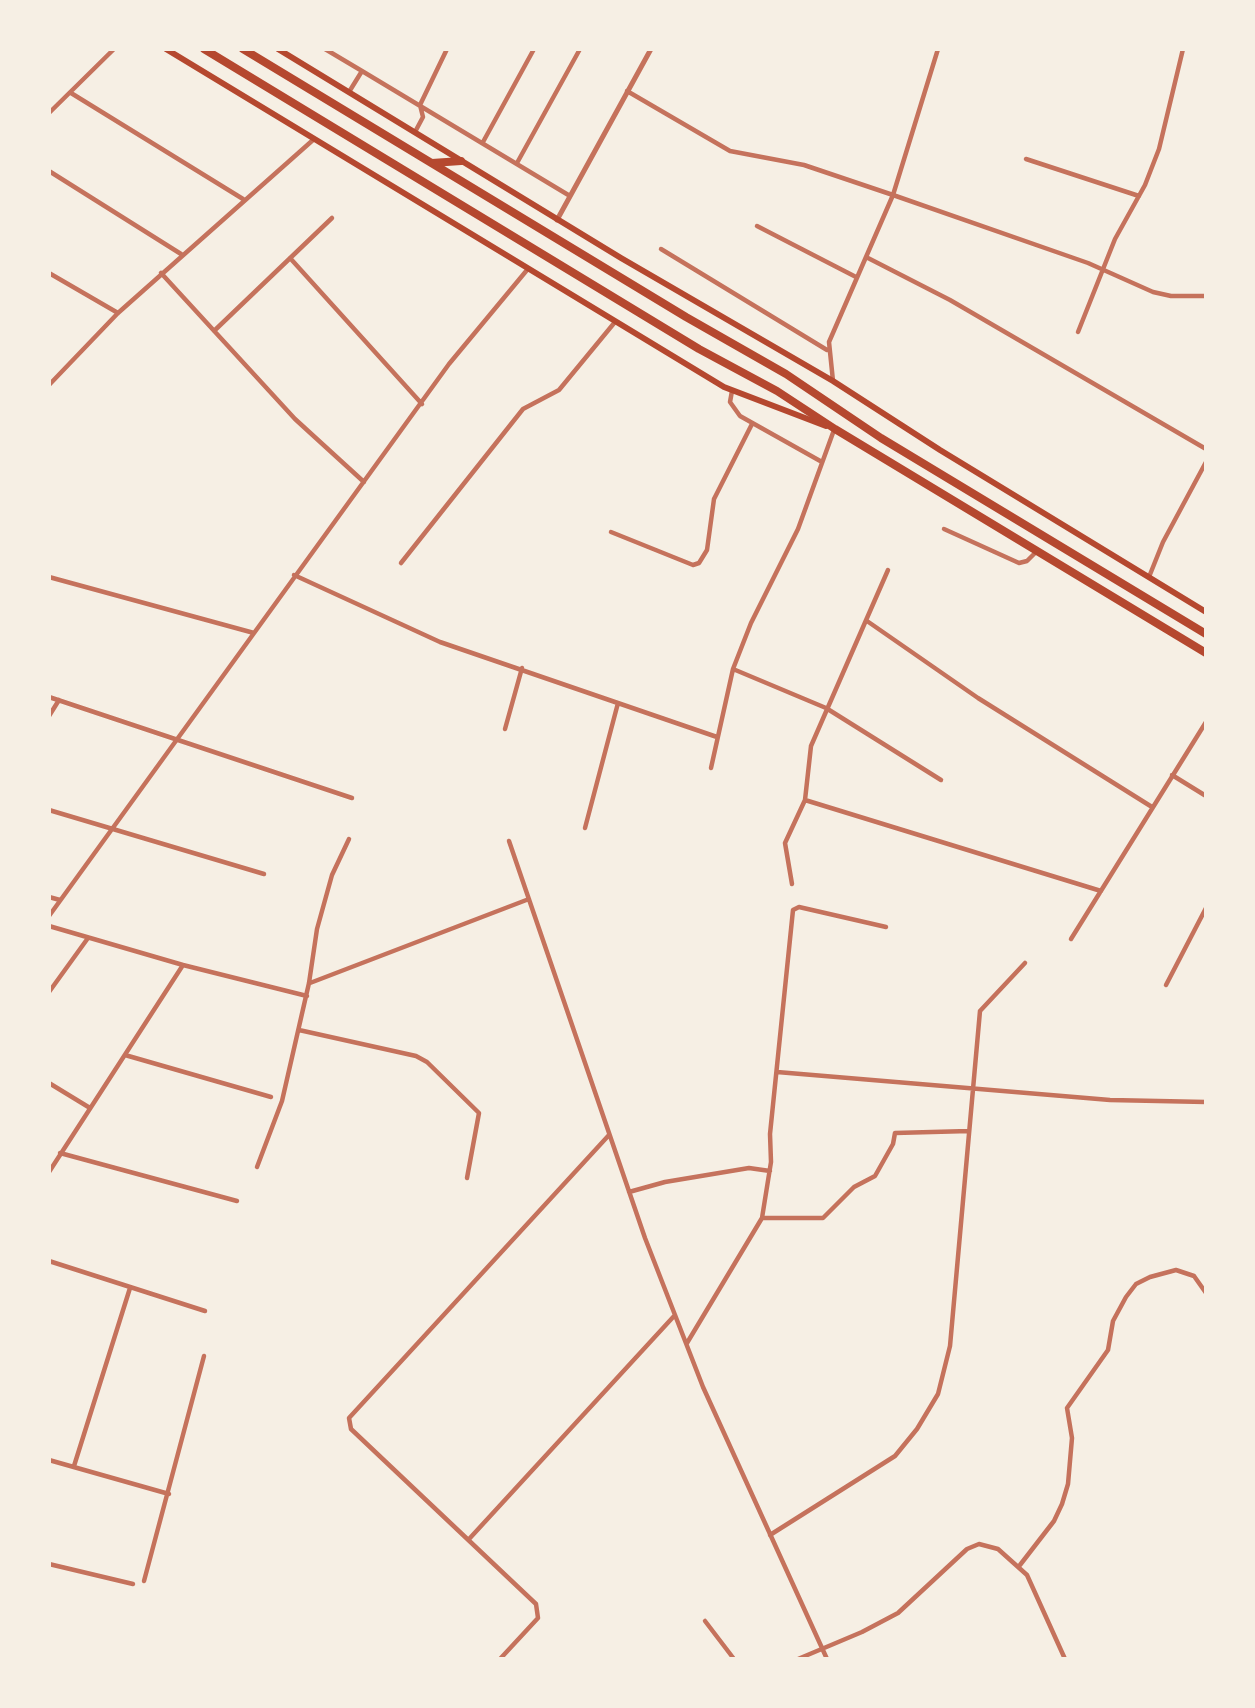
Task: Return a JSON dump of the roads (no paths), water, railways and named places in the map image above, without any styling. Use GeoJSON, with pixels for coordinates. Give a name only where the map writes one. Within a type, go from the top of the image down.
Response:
{"type":"FeatureCollection","features":[{"type":"Feature","properties":{"kind":"highway"},"geometry":{"type":"LineString","coordinates":[[204,49],[699,349],[777,391],[1036,552],[1206,653]]}},
{"type":"Feature","properties":{"kind":"highway"},"geometry":{"type":"LineString","coordinates":[[243,49],[686,317],[786,374],[881,438],[1206,634]]}},
{"type":"Feature","properties":{"kind":"highway"},"geometry":{"type":"LineString","coordinates":[[431,163],[461,161]]}},
{"type":"Feature","properties":{"kind":"main road"},"geometry":{"type":"LineString","coordinates":[[166,49],[527,270],[732,391],[835,429]]}},
{"type":"Feature","properties":{"kind":"main road"},"geometry":{"type":"LineString","coordinates":[[278,49],[557,219],[833,381],[940,450],[1206,612]]}},
{"type":"Feature","properties":{"kind":"street"},"geometry":{"type":"LineString","coordinates":[[49,113],[114,49]]}},
{"type":"Feature","properties":{"kind":"street"},"geometry":{"type":"LineString","coordinates":[[325,49],[335,51],[362,71],[570,196]]}},
{"type":"Feature","properties":{"kind":"street"},"geometry":{"type":"LineString","coordinates":[[415,133],[423,117],[420,105],[447,49]]}},
{"type":"Feature","properties":{"kind":"street"},"geometry":{"type":"LineString","coordinates":[[483,142],[534,49]]}},
{"type":"Feature","properties":{"kind":"street"},"geometry":{"type":"LineString","coordinates":[[517,163],[580,49]]}},
{"type":"Feature","properties":{"kind":"street"},"geometry":{"type":"LineString","coordinates":[[557,219],[651,49]]}},
{"type":"Feature","properties":{"kind":"street"},"geometry":{"type":"LineString","coordinates":[[833,381],[827,350],[893,195],[938,49]]}},
{"type":"Feature","properties":{"kind":"street"},"geometry":{"type":"LineString","coordinates":[[1078,332],[1103,270],[1159,149],[1183,49]]}},
{"type":"Feature","properties":{"kind":"street"},"geometry":{"type":"LineString","coordinates":[[349,93],[362,71]]}},
{"type":"Feature","properties":{"kind":"street"},"geometry":{"type":"LineString","coordinates":[[627,91],[730,151],[804,165],[1103,270],[1162,294],[1206,296]]}},
{"type":"Feature","properties":{"kind":"street"},"geometry":{"type":"LineString","coordinates":[[71,93],[243,199]]}},
{"type":"Feature","properties":{"kind":"street"},"geometry":{"type":"LineString","coordinates":[[49,385],[118,313],[181,254],[313,140]]}},
{"type":"Feature","properties":{"kind":"street"},"geometry":{"type":"LineString","coordinates":[[1026,159],[1139,196]]}},
{"type":"Feature","properties":{"kind":"street"},"geometry":{"type":"LineString","coordinates":[[49,172],[181,254]]}},
{"type":"Feature","properties":{"kind":"street"},"geometry":{"type":"LineString","coordinates":[[214,331],[332,218]]}},
{"type":"Feature","properties":{"kind":"street"},"geometry":{"type":"LineString","coordinates":[[757,226],[856,277]]}},
{"type":"Feature","properties":{"kind":"street"},"geometry":{"type":"LineString","coordinates":[[661,249],[827,350]]}},
{"type":"Feature","properties":{"kind":"street"},"geometry":{"type":"LineString","coordinates":[[866,257],[950,300],[1206,449]]}},
{"type":"Feature","properties":{"kind":"street"},"geometry":{"type":"LineString","coordinates":[[289,258],[422,404]]}},
{"type":"Feature","properties":{"kind":"street"},"geometry":{"type":"LineString","coordinates":[[49,916],[449,364],[527,270]]}},
{"type":"Feature","properties":{"kind":"street"},"geometry":{"type":"LineString","coordinates":[[49,273],[118,313]]}},
{"type":"Feature","properties":{"kind":"street"},"geometry":{"type":"LineString","coordinates":[[161,273],[295,419],[364,482]]}},
{"type":"Feature","properties":{"kind":"street"},"geometry":{"type":"LineString","coordinates":[[401,564],[523,409],[559,390],[615,322]]}},
{"type":"Feature","properties":{"kind":"street"},"geometry":{"type":"LineString","coordinates":[[732,391],[730,402],[733,409],[752,424],[822,462]]}},
{"type":"Feature","properties":{"kind":"street"},"geometry":{"type":"LineString","coordinates":[[611,532],[693,565],[699,564],[707,550],[714,499],[752,424]]}},
{"type":"Feature","properties":{"kind":"street"},"geometry":{"type":"LineString","coordinates":[[711,768],[733,669],[751,623],[798,529],[835,429]]}},
{"type":"Feature","properties":{"kind":"street"},"geometry":{"type":"LineString","coordinates":[[1149,578],[1163,542],[1206,462]]}},
{"type":"Feature","properties":{"kind":"street"},"geometry":{"type":"LineString","coordinates":[[944,529],[1019,563],[1027,561],[1036,552]]}},
{"type":"Feature","properties":{"kind":"street"},"geometry":{"type":"LineString","coordinates":[[792,884],[785,843],[805,800],[811,746],[888,570]]}},
{"type":"Feature","properties":{"kind":"street"},"geometry":{"type":"LineString","coordinates":[[294,575],[440,642],[717,737]]}},
{"type":"Feature","properties":{"kind":"street"},"geometry":{"type":"LineString","coordinates":[[49,577],[254,633]]}},
{"type":"Feature","properties":{"kind":"street"},"geometry":{"type":"LineString","coordinates":[[867,621],[978,698],[1152,807]]}},
{"type":"Feature","properties":{"kind":"street"},"geometry":{"type":"LineString","coordinates":[[505,729],[522,668]]}},
{"type":"Feature","properties":{"kind":"street"},"geometry":{"type":"LineString","coordinates":[[733,669],[826,708],[941,780]]}},
{"type":"Feature","properties":{"kind":"street"},"geometry":{"type":"LineString","coordinates":[[49,697],[177,742],[352,798]]}},
{"type":"Feature","properties":{"kind":"street"},"geometry":{"type":"LineString","coordinates":[[49,716],[59,700]]}},
{"type":"Feature","properties":{"kind":"street"},"geometry":{"type":"LineString","coordinates":[[585,828],[618,703]]}},
{"type":"Feature","properties":{"kind":"street"},"geometry":{"type":"LineString","coordinates":[[1071,939],[1206,722]]}},
{"type":"Feature","properties":{"kind":"street"},"geometry":{"type":"LineString","coordinates":[[1172,775],[1206,796]]}},
{"type":"Feature","properties":{"kind":"street"},"geometry":{"type":"LineString","coordinates":[[805,800],[1101,891]]}},
{"type":"Feature","properties":{"kind":"street"},"geometry":{"type":"LineString","coordinates":[[49,810],[264,874]]}},
{"type":"Feature","properties":{"kind":"street"},"geometry":{"type":"LineString","coordinates":[[257,1167],[282,1101],[307,996],[317,929],[332,875],[349,839]]}},
{"type":"Feature","properties":{"kind":"street"},"geometry":{"type":"LineString","coordinates":[[509,841],[629,1192],[686,1344],[827,1659]]}},
{"type":"Feature","properties":{"kind":"street"},"geometry":{"type":"LineString","coordinates":[[49,897],[60,900]]}},
{"type":"Feature","properties":{"kind":"street"},"geometry":{"type":"LineString","coordinates":[[309,983],[529,899]]}},
{"type":"Feature","properties":{"kind":"street"},"geometry":{"type":"LineString","coordinates":[[686,1344],[762,1218],[770,1171],[793,910],[799,906],[886,927]]}},
{"type":"Feature","properties":{"kind":"street"},"geometry":{"type":"LineString","coordinates":[[1166,985],[1206,908]]}},
{"type":"Feature","properties":{"kind":"street"},"geometry":{"type":"LineString","coordinates":[[49,926],[183,965],[307,996]]}},
{"type":"Feature","properties":{"kind":"street"},"geometry":{"type":"LineString","coordinates":[[49,992],[88,938]]}},
{"type":"Feature","properties":{"kind":"street"},"geometry":{"type":"LineString","coordinates":[[770,1535],[895,1456],[917,1429],[938,1394],[950,1346],[980,1011],[987,1000],[1025,963]]}},
{"type":"Feature","properties":{"kind":"street"},"geometry":{"type":"LineString","coordinates":[[49,1172],[183,965]]}},
{"type":"Feature","properties":{"kind":"street"},"geometry":{"type":"LineString","coordinates":[[299,1030],[416,1056],[427,1062],[478,1113],[467,1178]]}},
{"type":"Feature","properties":{"kind":"street"},"geometry":{"type":"LineString","coordinates":[[125,1055],[271,1097]]}},
{"type":"Feature","properties":{"kind":"street"},"geometry":{"type":"LineString","coordinates":[[777,1072],[1110,1100],[1206,1102]]}},
{"type":"Feature","properties":{"kind":"street"},"geometry":{"type":"LineString","coordinates":[[49,1083],[90,1108]]}},
{"type":"Feature","properties":{"kind":"street"},"geometry":{"type":"LineString","coordinates":[[762,1218],[823,1218],[854,1187],[875,1176],[893,1144],[895,1133],[969,1131]]}},
{"type":"Feature","properties":{"kind":"street"},"geometry":{"type":"LineString","coordinates":[[500,1659],[538,1618],[539,1608],[470,1538],[351,1429],[349,1418],[610,1135]]}},
{"type":"Feature","properties":{"kind":"street"},"geometry":{"type":"LineString","coordinates":[[60,1153],[237,1201]]}},
{"type":"Feature","properties":{"kind":"street"},"geometry":{"type":"LineString","coordinates":[[629,1192],[665,1182],[737,1170],[770,1171]]}},
{"type":"Feature","properties":{"kind":"street"},"geometry":{"type":"LineString","coordinates":[[49,1261],[205,1311]]}},
{"type":"Feature","properties":{"kind":"street"},"geometry":{"type":"LineString","coordinates":[[1020,1565],[1054,1521],[1062,1504],[1068,1484],[1072,1438],[1067,1408],[1108,1350],[1110,1329],[1126,1297],[1136,1284],[1176,1270],[1194,1276],[1206,1293]]}},
{"type":"Feature","properties":{"kind":"street"},"geometry":{"type":"LineString","coordinates":[[74,1466],[130,1288]]}},
{"type":"Feature","properties":{"kind":"street"},"geometry":{"type":"LineString","coordinates":[[470,1538],[675,1315]]}},
{"type":"Feature","properties":{"kind":"street"},"geometry":{"type":"LineString","coordinates":[[144,1581],[204,1356]]}},
{"type":"Feature","properties":{"kind":"street"},"geometry":{"type":"LineString","coordinates":[[49,1460],[169,1494]]}},
{"type":"Feature","properties":{"kind":"street"},"geometry":{"type":"LineString","coordinates":[[798,1659],[898,1613],[967,1549],[979,1544],[998,1549],[1020,1565],[1065,1659]]}},
{"type":"Feature","properties":{"kind":"street"},"geometry":{"type":"LineString","coordinates":[[49,1564],[133,1584]]}},
{"type":"Feature","properties":{"kind":"street"},"geometry":{"type":"LineString","coordinates":[[705,1621],[734,1659]]}}]}
